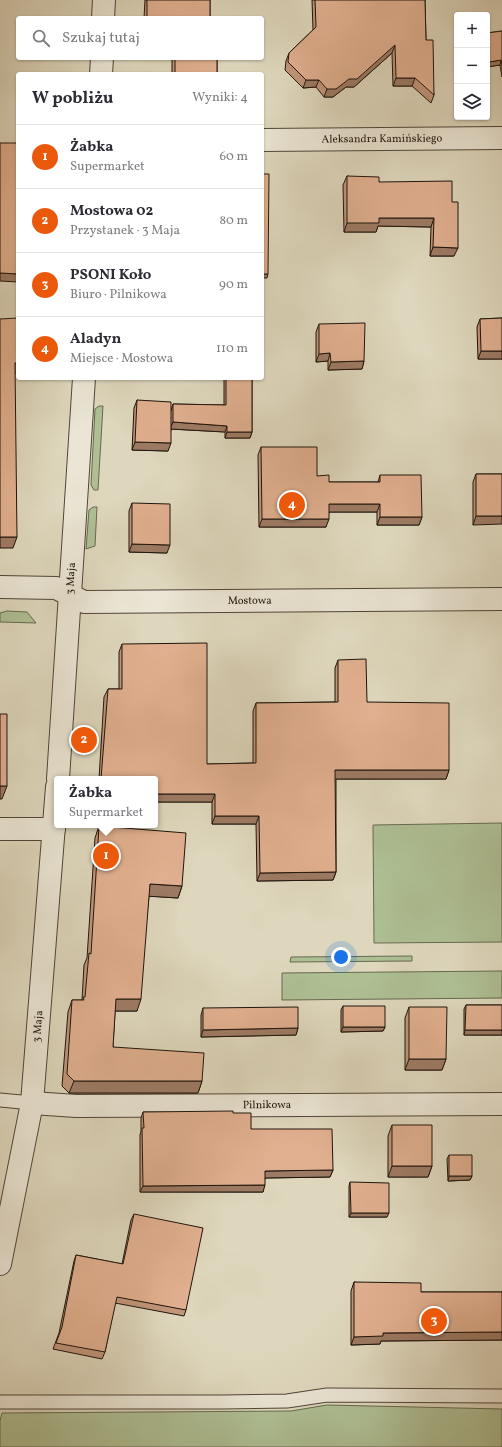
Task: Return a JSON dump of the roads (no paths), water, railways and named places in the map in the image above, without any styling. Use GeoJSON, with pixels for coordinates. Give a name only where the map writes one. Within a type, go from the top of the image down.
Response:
{"type":"FeatureCollection","features":[{"type":"Feature","properties":{"kind":"street"},"geometry":{"type":"LineString","coordinates":[[103,16],[104,0]]}},
{"type":"Feature","properties":{"kind":"street"},"geometry":{"type":"LineString","coordinates":[[101,72],[102,60]]}},
{"type":"Feature","properties":{"kind":"street","name":"Aleksandra Kamińskiego"},"geometry":{"type":"LineString","coordinates":[[264,140],[502,138]]}},
{"type":"Feature","properties":{"kind":"street","name":"3 Maja"},"geometry":{"type":"LineString","coordinates":[[58,776],[84,380]]}},
{"type":"Feature","properties":{"kind":"street","name":"Mostowa"},"geometry":{"type":"LineString","coordinates":[[0,587],[56,588],[84,602],[502,599]]}},
{"type":"Feature","properties":{"kind":"street"},"geometry":{"type":"LineString","coordinates":[[0,829],[54,829]]}},
{"type":"Feature","properties":{"kind":"street","name":"3 Maja"},"geometry":{"type":"LineString","coordinates":[[0,1264],[32,1102],[54,829]]}},
{"type":"Feature","properties":{"kind":"street","name":"Pilnikowa"},"geometry":{"type":"LineString","coordinates":[[32,1102],[76,1106],[502,1104]]}},
{"type":"Feature","properties":{"kind":"lane"},"geometry":{"type":"LineString","coordinates":[[0,1100],[32,1102]]}},
{"type":"Feature","properties":{"kind":"lane"},"geometry":{"type":"LineString","coordinates":[[0,1402],[287,1401],[327,1395],[502,1396]]}},
{"type":"Feature","properties":{"kind":"place","name":"Aladyn"},"geometry":{"type":"Point","coordinates":[292,505]}},
{"type":"Feature","properties":{"kind":"place","name":"Mostowa 02"},"geometry":{"type":"Point","coordinates":[84,740]}},
{"type":"Feature","properties":{"kind":"place","name":"Żabka"},"geometry":{"type":"Point","coordinates":[106,856]}},
{"type":"Feature","properties":{"kind":"place","name":"PSONI Koło"},"geometry":{"type":"Point","coordinates":[434,1321]}}]}
